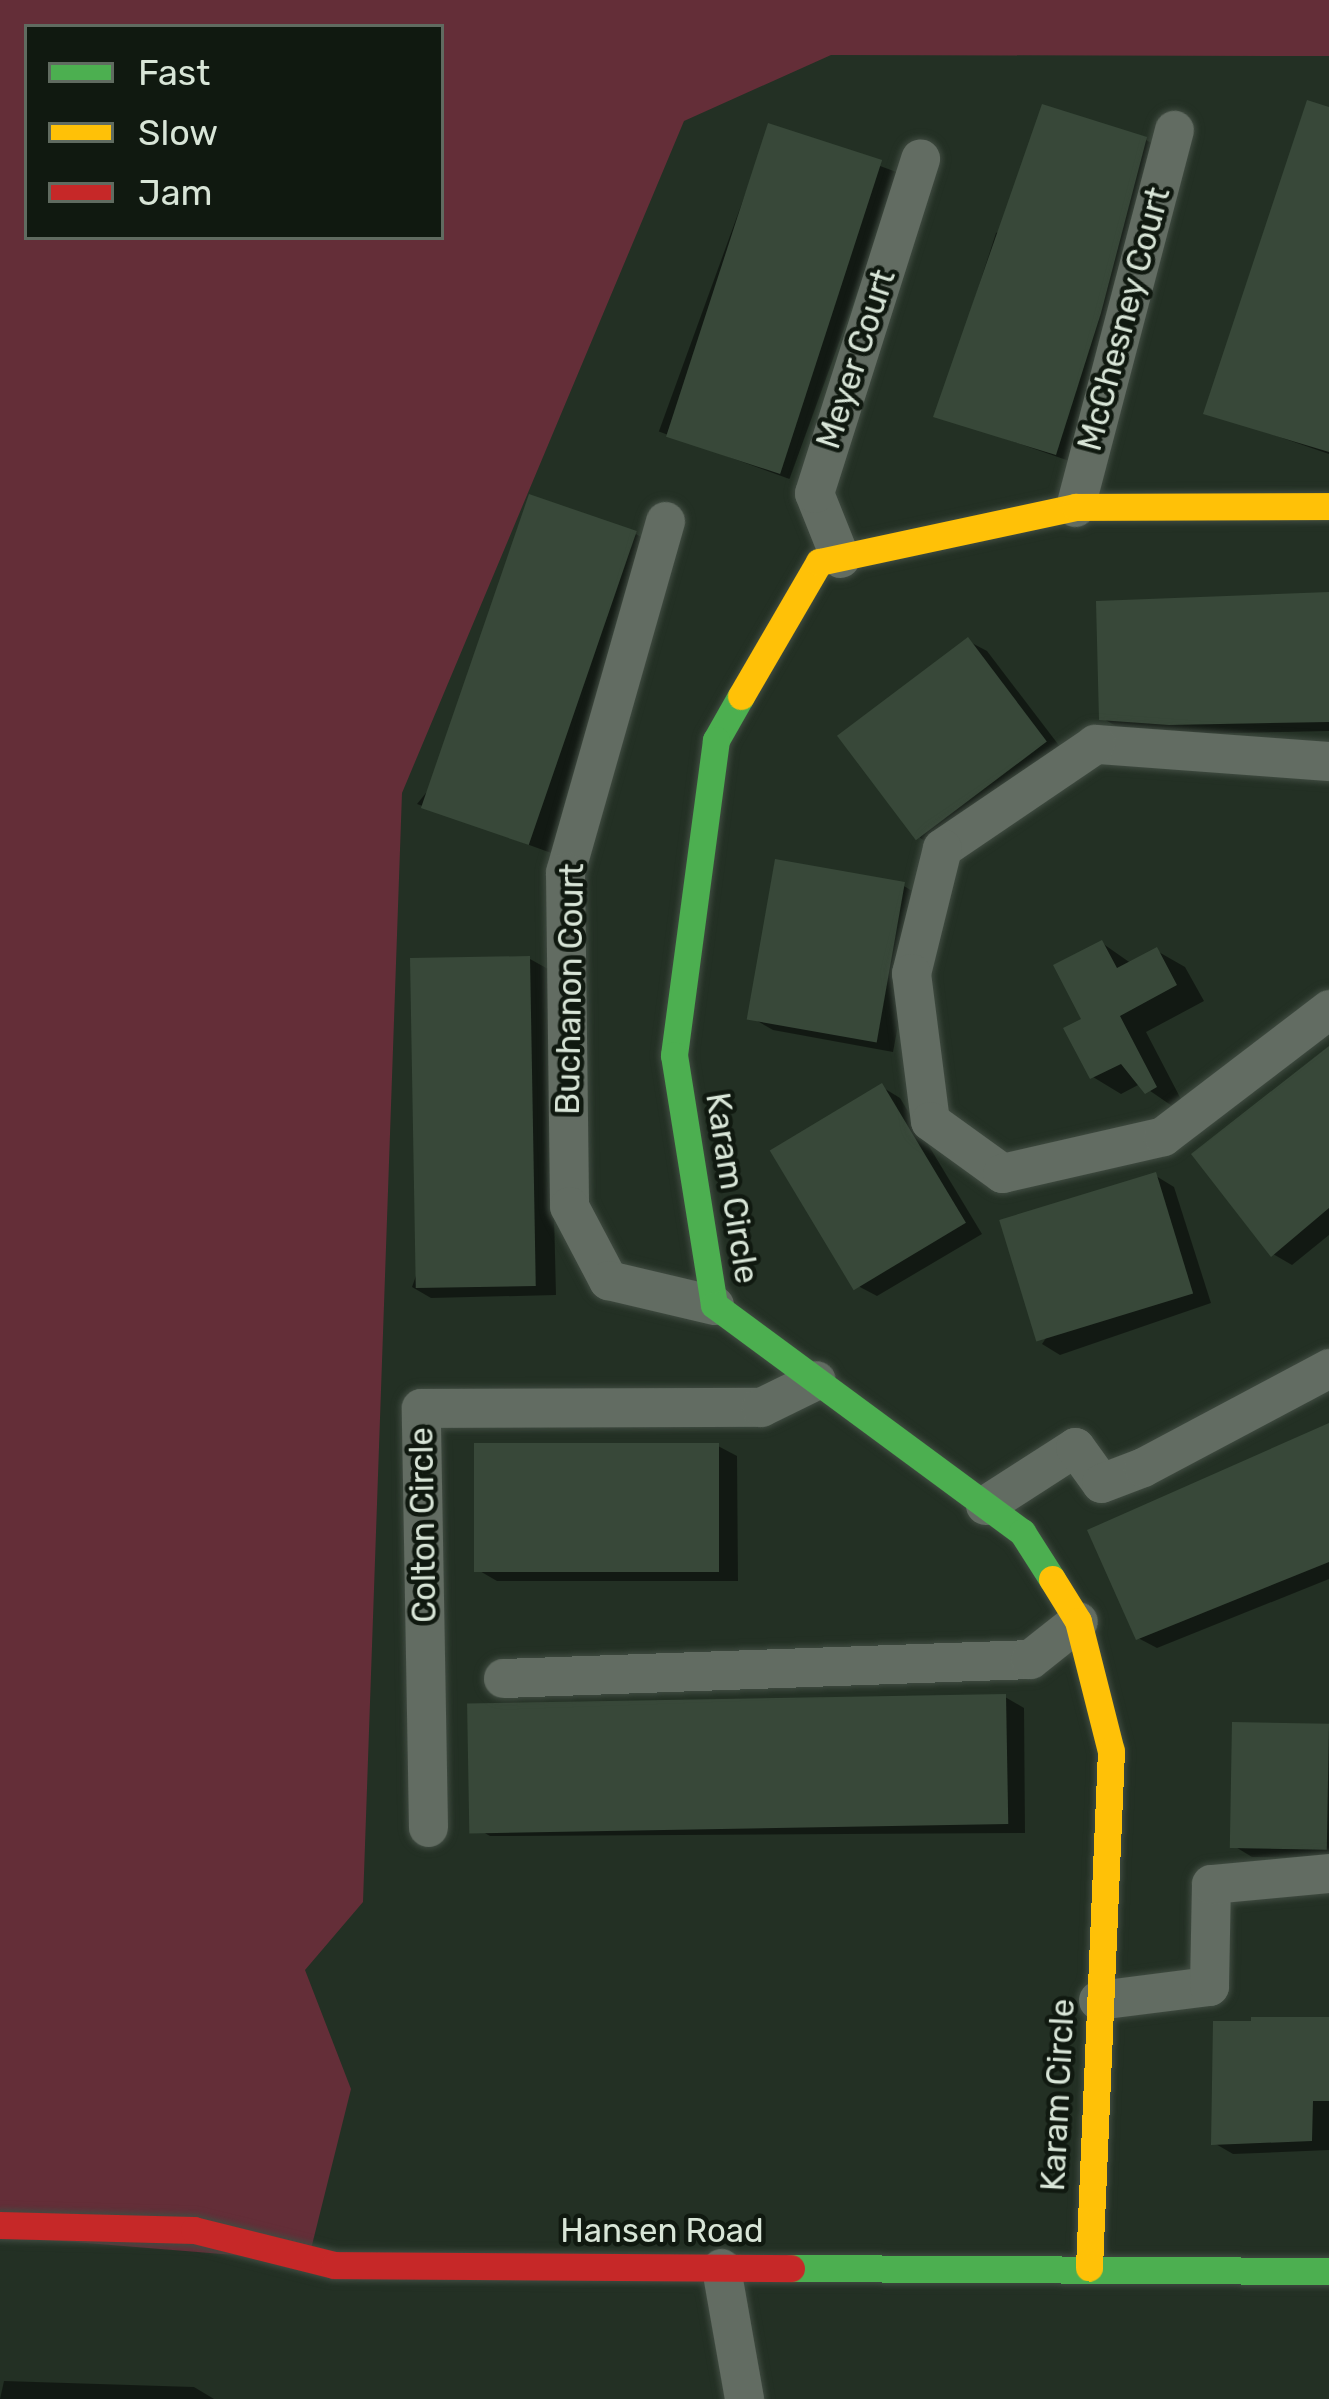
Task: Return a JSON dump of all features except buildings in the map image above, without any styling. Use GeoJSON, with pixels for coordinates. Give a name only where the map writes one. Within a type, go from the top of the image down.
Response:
{"type":"FeatureCollection","features":[{"type":"Feature","properties":{"kind":"street","name":"McChesney Court"},"geometry":{"type":"LineString","coordinates":[[1075,507],[1174,130]]}},
{"type":"Feature","properties":{"kind":"street","name":"Meyer Court"},"geometry":{"type":"LineString","coordinates":[[840,558],[814,493],[920,158]]}},
{"type":"Feature","properties":{"kind":"street"},"geometry":{"type":"LineString","coordinates":[[840,558],[1075,507],[1329,506]]}},
{"type":"Feature","properties":{"kind":"street","name":"Buchanon Court"},"geometry":{"type":"LineString","coordinates":[[665,521],[565,872],[569,1206],[608,1280],[714,1305]]}},
{"type":"Feature","properties":{"kind":"street","name":"Karam Circle"},"geometry":{"type":"LineString","coordinates":[[840,558],[819,562],[716,740],[674,1054],[714,1305],[1022,1532],[1078,1621],[1111,1751],[1089,2269]]}},
{"type":"Feature","properties":{"kind":"street"},"geometry":{"type":"LineString","coordinates":[[1329,761],[1095,744],[942,848],[911,973],[930,1121],[1002,1173],[1163,1136],[1329,1009]]}},
{"type":"Feature","properties":{"kind":"street"},"geometry":{"type":"LineString","coordinates":[[985,1505],[1075,1447],[1102,1483],[1143,1467],[1329,1368]]}},
{"type":"Feature","properties":{"kind":"street","name":"Colton Circle"},"geometry":{"type":"LineString","coordinates":[[428,1827],[421,1408],[761,1408],[816,1380]]}},
{"type":"Feature","properties":{"kind":"street"},"geometry":{"type":"LineString","coordinates":[[502,1678],[1030,1659],[1078,1621]]}},
{"type":"Feature","properties":{"kind":"street"},"geometry":{"type":"LineString","coordinates":[[1098,2000],[1209,1986],[1210,1884],[1329,1873]]}},
{"type":"Feature","properties":{"kind":"street","name":"Hansen Road"},"geometry":{"type":"LineString","coordinates":[[0,2225],[194,2230],[334,2265],[1329,2271]]}},
{"type":"Feature","properties":{"kind":"street"},"geometry":{"type":"LineString","coordinates":[[721,2267],[744,2399]]}},
{"type":"Feature","properties":{"kind":"shaded area"},"geometry":{"type":"Polygon","coordinates":[[[0,0],[1329,0],[1329,56],[831,55],[684,121],[402,793],[363,1902],[305,1970],[351,2089],[308,2261],[0,2236],[0,0]]]}},
{"type":"Feature","properties":{"kind":"traffic: fast"},"geometry":{"type":"LineString","coordinates":[[741,696],[716,740],[674,1055],[714,1305],[1022,1532],[1052,1579]]}},
{"type":"Feature","properties":{"kind":"traffic: fast"},"geometry":{"type":"LineString","coordinates":[[791,2268],[1329,2271]]}},
{"type":"Feature","properties":{"kind":"traffic: slow"},"geometry":{"type":"LineString","coordinates":[[741,696],[819,562],[1075,507],[1329,506]]}},
{"type":"Feature","properties":{"kind":"traffic: slow"},"geometry":{"type":"LineString","coordinates":[[1052,1579],[1078,1621],[1111,1751],[1089,2268]]}},
{"type":"Feature","properties":{"kind":"traffic: jam"},"geometry":{"type":"LineString","coordinates":[[0,2225],[194,2230],[334,2265],[791,2268]]}}]}
